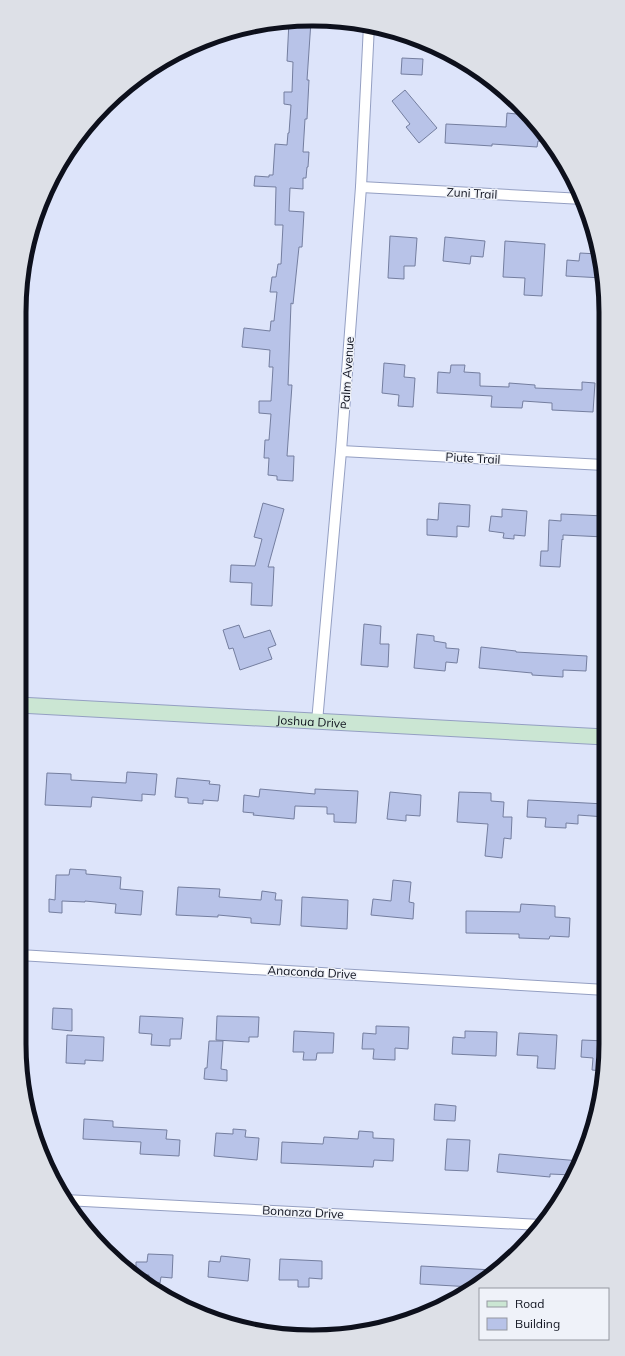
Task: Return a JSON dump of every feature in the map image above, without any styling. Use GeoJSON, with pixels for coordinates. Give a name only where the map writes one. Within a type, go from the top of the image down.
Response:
{"type":"FeatureCollection","features":[{"type":"Feature","properties":{"kind":"street","name":"Palm Avenue"},"geometry":{"type":"LineString","coordinates":[[317,722],[342,451],[361,187],[369,32]]}},
{"type":"Feature","properties":{"kind":"street","name":"Zuni Trail"},"geometry":{"type":"LineString","coordinates":[[361,187],[575,199]]}},
{"type":"Feature","properties":{"kind":"street","name":"Piute Trail"},"geometry":{"type":"LineString","coordinates":[[342,451],[599,465]]}},
{"type":"Feature","properties":{"kind":"street","name":"Joshua Drive"},"geometry":{"type":"LineString","coordinates":[[26,705],[599,737]]}},
{"type":"Feature","properties":{"kind":"street","name":"Anaconda Drive"},"geometry":{"type":"LineString","coordinates":[[26,955],[599,990]]}},
{"type":"Feature","properties":{"kind":"street","name":"Bonanza Drive"},"geometry":{"type":"LineString","coordinates":[[72,1200],[534,1225]]}},
{"type":"Feature","properties":{"kind":"building"},"geometry":{"type":"Polygon","coordinates":[[[311,26],[307,80],[309,80],[307,119],[305,119],[303,152],[309,152],[308,167],[306,178],[303,178],[303,189],[290,188],[289,211],[304,212],[302,247],[299,247],[293,304],[291,303],[288,385],[292,385],[287,456],[294,456],[293,481],[277,480],[277,476],[268,475],[269,458],[264,458],[265,440],[269,440],[271,414],[259,413],[259,401],[271,401],[273,367],[269,367],[270,350],[242,347],[244,328],[270,331],[271,321],[274,321],[277,292],[270,292],[272,277],[276,277],[278,264],[281,264],[283,225],[275,225],[276,187],[254,186],[255,176],[269,177],[269,175],[273,175],[275,144],[287,145],[291,105],[284,104],[284,92],[292,92],[293,62],[287,61],[289,27],[311,26]]]}},
{"type":"Feature","properties":{"kind":"building"},"geometry":{"type":"Polygon","coordinates":[[[402,58],[423,59],[422,75],[401,74],[402,58]]]}},
{"type":"Feature","properties":{"kind":"building"},"geometry":{"type":"Polygon","coordinates":[[[405,90],[437,128],[419,143],[406,127],[410,124],[392,101],[405,90]]]}},
{"type":"Feature","properties":{"kind":"building"},"geometry":{"type":"Polygon","coordinates":[[[507,113],[519,114],[542,141],[538,141],[537,147],[445,143],[446,124],[506,127],[507,113]]]}},
{"type":"Feature","properties":{"kind":"building"},"geometry":{"type":"Polygon","coordinates":[[[390,236],[417,238],[415,266],[404,266],[404,279],[388,278],[390,236]]]}},
{"type":"Feature","properties":{"kind":"building"},"geometry":{"type":"Polygon","coordinates":[[[445,237],[485,241],[483,257],[471,256],[470,264],[443,261],[445,237]]]}},
{"type":"Feature","properties":{"kind":"building"},"geometry":{"type":"Polygon","coordinates":[[[505,241],[545,244],[542,296],[524,295],[525,278],[503,277],[505,241]]]}},
{"type":"Feature","properties":{"kind":"building"},"geometry":{"type":"Polygon","coordinates":[[[580,253],[592,254],[597,278],[566,276],[567,260],[579,261],[580,253]]]}},
{"type":"Feature","properties":{"kind":"building"},"geometry":{"type":"Polygon","coordinates":[[[384,363],[405,365],[404,377],[415,378],[413,407],[398,406],[399,395],[382,393],[384,363]]]}},
{"type":"Feature","properties":{"kind":"building"},"geometry":{"type":"Polygon","coordinates":[[[451,365],[465,365],[464,372],[480,373],[480,386],[509,387],[509,383],[535,385],[535,388],[582,390],[582,382],[595,383],[593,412],[552,410],[552,403],[523,401],[522,408],[491,407],[492,396],[437,393],[438,372],[450,373],[451,365]]]}},
{"type":"Feature","properties":{"kind":"building"},"geometry":{"type":"Polygon","coordinates":[[[263,503],[284,509],[268,567],[274,567],[272,606],[251,605],[252,583],[230,582],[231,565],[255,566],[262,539],[254,537],[263,503]]]}},
{"type":"Feature","properties":{"kind":"building"},"geometry":{"type":"Polygon","coordinates":[[[439,503],[470,505],[469,527],[457,526],[457,537],[427,535],[427,519],[438,520],[439,503]]]}},
{"type":"Feature","properties":{"kind":"building"},"geometry":{"type":"Polygon","coordinates":[[[502,509],[527,511],[525,536],[514,535],[514,539],[503,538],[504,533],[489,531],[491,516],[502,517],[502,509]]]}},
{"type":"Feature","properties":{"kind":"building"},"geometry":{"type":"Polygon","coordinates":[[[561,514],[599,516],[599,537],[563,535],[560,567],[540,566],[541,551],[548,551],[549,520],[561,521],[561,514]]]}},
{"type":"Feature","properties":{"kind":"building"},"geometry":{"type":"Polygon","coordinates":[[[364,624],[381,626],[380,644],[389,644],[388,667],[361,665],[364,624]]]}},
{"type":"Feature","properties":{"kind":"building"},"geometry":{"type":"Polygon","coordinates":[[[239,625],[244,638],[270,630],[276,645],[268,648],[272,659],[240,670],[233,648],[229,649],[223,630],[239,625]]]}},
{"type":"Feature","properties":{"kind":"building"},"geometry":{"type":"Polygon","coordinates":[[[417,634],[434,636],[434,641],[446,643],[446,648],[459,649],[457,663],[446,662],[445,671],[414,668],[417,634]]]}},
{"type":"Feature","properties":{"kind":"building"},"geometry":{"type":"Polygon","coordinates":[[[481,647],[516,652],[587,656],[586,671],[563,670],[563,677],[532,675],[532,673],[479,668],[481,647]]]}},
{"type":"Feature","properties":{"kind":"building"},"geometry":{"type":"Polygon","coordinates":[[[127,772],[157,774],[155,795],[142,794],[142,801],[92,797],[91,807],[45,805],[47,773],[71,774],[71,780],[126,783],[127,772]]]}},
{"type":"Feature","properties":{"kind":"building"},"geometry":{"type":"Polygon","coordinates":[[[177,778],[210,781],[209,784],[220,785],[218,801],[203,800],[203,804],[188,803],[188,798],[175,797],[177,778]]]}},
{"type":"Feature","properties":{"kind":"building"},"geometry":{"type":"Polygon","coordinates":[[[260,789],[315,794],[315,789],[358,791],[356,823],[334,822],[334,814],[327,814],[327,807],[295,806],[294,819],[253,815],[254,813],[243,812],[244,795],[259,797],[260,789]]]}},
{"type":"Feature","properties":{"kind":"building"},"geometry":{"type":"Polygon","coordinates":[[[390,792],[421,795],[420,816],[406,815],[406,821],[387,819],[390,792]]]}},
{"type":"Feature","properties":{"kind":"building"},"geometry":{"type":"Polygon","coordinates":[[[459,792],[491,793],[491,801],[504,802],[503,817],[512,817],[511,839],[504,838],[502,858],[485,856],[488,824],[457,822],[459,792]]]}},
{"type":"Feature","properties":{"kind":"building"},"geometry":{"type":"Polygon","coordinates":[[[528,800],[599,804],[599,817],[578,815],[578,824],[566,823],[566,828],[545,827],[546,818],[527,817],[528,800]]]}},
{"type":"Feature","properties":{"kind":"building"},"geometry":{"type":"Polygon","coordinates":[[[70,869],[86,870],[86,874],[121,877],[120,889],[143,891],[141,915],[115,913],[116,904],[85,901],[62,901],[62,913],[49,912],[49,899],[55,900],[56,875],[69,875],[70,869]]]}},
{"type":"Feature","properties":{"kind":"building"},"geometry":{"type":"Polygon","coordinates":[[[393,880],[411,882],[409,902],[414,903],[413,919],[371,915],[373,899],[391,901],[393,880]]]}},
{"type":"Feature","properties":{"kind":"building"},"geometry":{"type":"Polygon","coordinates":[[[178,887],[220,889],[219,897],[261,900],[262,891],[276,893],[275,900],[282,900],[280,925],[251,923],[251,918],[218,915],[218,917],[176,915],[178,887]]]}},
{"type":"Feature","properties":{"kind":"building"},"geometry":{"type":"Polygon","coordinates":[[[302,897],[348,900],[347,929],[301,926],[302,897]]]}},
{"type":"Feature","properties":{"kind":"building"},"geometry":{"type":"Polygon","coordinates":[[[521,904],[555,906],[555,917],[570,918],[569,937],[550,936],[549,939],[519,938],[519,934],[466,933],[466,911],[520,912],[521,904]]]}},
{"type":"Feature","properties":{"kind":"building"},"geometry":{"type":"Polygon","coordinates":[[[53,1008],[72,1009],[72,1031],[52,1029],[53,1008]]]}},
{"type":"Feature","properties":{"kind":"building"},"geometry":{"type":"Polygon","coordinates":[[[140,1016],[183,1018],[181,1039],[170,1039],[170,1046],[151,1045],[152,1034],[139,1033],[140,1016]]]}},
{"type":"Feature","properties":{"kind":"building"},"geometry":{"type":"Polygon","coordinates":[[[217,1016],[259,1017],[258,1037],[249,1037],[249,1042],[216,1040],[217,1016]]]}},
{"type":"Feature","properties":{"kind":"building"},"geometry":{"type":"Polygon","coordinates":[[[376,1026],[409,1027],[408,1049],[395,1048],[395,1060],[373,1059],[374,1049],[362,1049],[363,1033],[376,1034],[376,1026]]]}},
{"type":"Feature","properties":{"kind":"building"},"geometry":{"type":"Polygon","coordinates":[[[294,1031],[334,1033],[333,1053],[317,1053],[316,1060],[303,1060],[304,1052],[293,1052],[294,1031]]]}},
{"type":"Feature","properties":{"kind":"building"},"geometry":{"type":"Polygon","coordinates":[[[465,1031],[497,1032],[496,1056],[452,1054],[453,1037],[465,1038],[465,1031]]]}},
{"type":"Feature","properties":{"kind":"building"},"geometry":{"type":"Polygon","coordinates":[[[519,1033],[557,1035],[555,1069],[537,1068],[538,1056],[517,1055],[519,1033]]]}},
{"type":"Feature","properties":{"kind":"building"},"geometry":{"type":"Polygon","coordinates":[[[67,1035],[104,1037],[103,1061],[85,1060],[85,1064],[66,1063],[67,1035]]]}},
{"type":"Feature","properties":{"kind":"building"},"geometry":{"type":"Polygon","coordinates":[[[582,1040],[599,1041],[598,1071],[592,1070],[593,1058],[581,1057],[582,1040]]]}},
{"type":"Feature","properties":{"kind":"building"},"geometry":{"type":"Polygon","coordinates":[[[209,1041],[223,1041],[221,1069],[227,1070],[227,1081],[204,1079],[205,1068],[207,1068],[209,1041]]]}},
{"type":"Feature","properties":{"kind":"building"},"geometry":{"type":"Polygon","coordinates":[[[435,1104],[456,1106],[455,1121],[434,1120],[435,1104]]]}},
{"type":"Feature","properties":{"kind":"building"},"geometry":{"type":"Polygon","coordinates":[[[84,1119],[113,1121],[113,1127],[167,1130],[166,1139],[180,1140],[179,1156],[140,1154],[141,1142],[83,1139],[84,1119]]]}},
{"type":"Feature","properties":{"kind":"building"},"geometry":{"type":"Polygon","coordinates":[[[233,1129],[246,1130],[245,1137],[259,1138],[257,1160],[214,1156],[216,1133],[233,1134],[233,1129]]]}},
{"type":"Feature","properties":{"kind":"building"},"geometry":{"type":"Polygon","coordinates":[[[359,1131],[373,1132],[373,1138],[394,1139],[393,1161],[374,1160],[373,1167],[281,1163],[282,1142],[323,1144],[324,1137],[358,1139],[359,1131]]]}},
{"type":"Feature","properties":{"kind":"building"},"geometry":{"type":"Polygon","coordinates":[[[447,1139],[470,1140],[468,1171],[445,1170],[447,1139]]]}},
{"type":"Feature","properties":{"kind":"building"},"geometry":{"type":"Polygon","coordinates":[[[499,1154],[573,1160],[567,1175],[550,1174],[550,1177],[497,1172],[499,1154]]]}},
{"type":"Feature","properties":{"kind":"building"},"geometry":{"type":"Polygon","coordinates":[[[148,1254],[173,1255],[172,1278],[161,1277],[160,1283],[153,1282],[148,1279],[149,1275],[143,1275],[136,1269],[136,1262],[147,1262],[148,1254]]]}},
{"type":"Feature","properties":{"kind":"building"},"geometry":{"type":"Polygon","coordinates":[[[221,1256],[250,1259],[248,1281],[208,1277],[209,1261],[220,1262],[221,1256]]]}},
{"type":"Feature","properties":{"kind":"building"},"geometry":{"type":"Polygon","coordinates":[[[280,1259],[322,1261],[322,1279],[309,1278],[309,1287],[298,1287],[298,1280],[279,1280],[280,1259]]]}},
{"type":"Feature","properties":{"kind":"building"},"geometry":{"type":"Polygon","coordinates":[[[421,1266],[488,1270],[465,1287],[420,1284],[421,1266]]]}}]}
